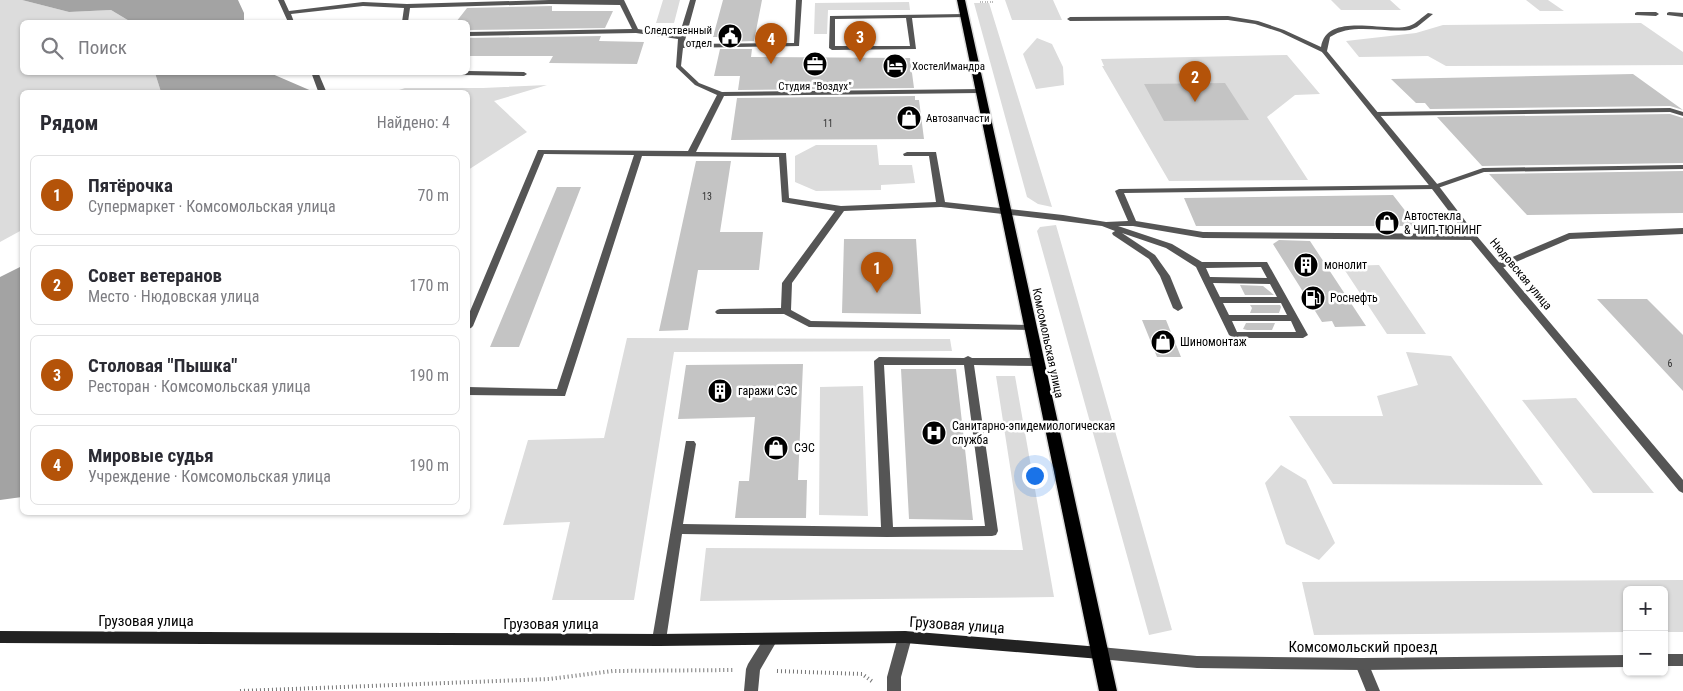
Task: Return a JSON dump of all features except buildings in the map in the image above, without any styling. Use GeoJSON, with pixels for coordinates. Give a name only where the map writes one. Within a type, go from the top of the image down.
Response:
{"type":"FeatureCollection","features":[{"type":"Feature","properties":{"kind":"main road","name":"Комсомольская улица"},"geometry":{"type":"LineString","coordinates":[[961,0],[1108,691]]}},
{"type":"Feature","properties":{"kind":"main road","name":"Грузовая улица"},"geometry":{"type":"LineString","coordinates":[[0,637],[659,640],[905,636],[1100,653]]}},
{"type":"Feature","properties":{"kind":"street"},"geometry":{"type":"LineString","coordinates":[[281,0],[290,20]]}},
{"type":"Feature","properties":{"kind":"street"},"geometry":{"type":"LineString","coordinates":[[693,0],[681,42],[678,66],[697,84],[721,94],[980,91]]}},
{"type":"Feature","properties":{"kind":"street"},"geometry":{"type":"LineString","coordinates":[[470,34],[636,31],[681,42],[797,45],[799,0]]}},
{"type":"Feature","properties":{"kind":"street"},"geometry":{"type":"LineString","coordinates":[[287,13],[363,4],[407,6],[549,1],[622,1],[636,31]]}},
{"type":"Feature","properties":{"kind":"street"},"geometry":{"type":"LineString","coordinates":[[405,20],[407,6]]}},
{"type":"Feature","properties":{"kind":"street"},"geometry":{"type":"LineString","coordinates":[[1070,19],[1228,18],[1256,22],[1282,31],[1324,51],[1329,36],[1335,31],[1354,28],[1412,28],[1430,14]]}},
{"type":"Feature","properties":{"kind":"street"},"geometry":{"type":"LineString","coordinates":[[1637,14],[1656,14]]}},
{"type":"Feature","properties":{"kind":"street"},"geometry":{"type":"LineString","coordinates":[[1669,14],[1683,15]]}},
{"type":"Feature","properties":{"kind":"street"},"geometry":{"type":"LineString","coordinates":[[909,16],[914,48],[832,48],[832,17],[909,16],[964,16]]}},
{"type":"Feature","properties":{"kind":"street","name":"Нюдовская улица"},"geometry":{"type":"LineString","coordinates":[[1324,51],[1473,236],[1683,488]]}},
{"type":"Feature","properties":{"kind":"street"},"geometry":{"type":"LineString","coordinates":[[470,73],[524,74]]}},
{"type":"Feature","properties":{"kind":"street"},"geometry":{"type":"LineString","coordinates":[[315,75],[322,90]]}},
{"type":"Feature","properties":{"kind":"street"},"geometry":{"type":"LineString","coordinates":[[691,154],[721,94]]}},
{"type":"Feature","properties":{"kind":"street"},"geometry":{"type":"LineString","coordinates":[[1376,114],[1670,110],[1683,114]]}},
{"type":"Feature","properties":{"kind":"street"},"geometry":{"type":"LineString","coordinates":[[470,321],[541,152],[783,155],[784,200],[841,209],[941,204],[1103,224],[1133,223],[1203,235],[1473,236]]}},
{"type":"Feature","properties":{"kind":"street"},"geometry":{"type":"LineString","coordinates":[[470,391],[561,392],[639,153]]}},
{"type":"Feature","properties":{"kind":"street"},"geometry":{"type":"LineString","coordinates":[[907,154],[934,154],[941,204]]}},
{"type":"Feature","properties":{"kind":"street"},"geometry":{"type":"LineString","coordinates":[[1133,223],[1119,191],[1435,187],[1483,170],[1683,167]]}},
{"type":"Feature","properties":{"kind":"street"},"geometry":{"type":"LineString","coordinates":[[786,311],[787,283],[841,209]]}},
{"type":"Feature","properties":{"kind":"street"},"geometry":{"type":"LineString","coordinates":[[1103,224],[1169,246],[1200,265],[1234,335],[1303,335],[1264,264],[1200,265]]}},
{"type":"Feature","properties":{"kind":"street"},"geometry":{"type":"LineString","coordinates":[[1103,224],[1152,257],[1164,276],[1178,308]]}},
{"type":"Feature","properties":{"kind":"street"},"geometry":{"type":"LineString","coordinates":[[1499,266],[1569,236],[1683,231]]}},
{"type":"Feature","properties":{"kind":"street"},"geometry":{"type":"LineString","coordinates":[[1208,280],[1273,281]]}},
{"type":"Feature","properties":{"kind":"street"},"geometry":{"type":"LineString","coordinates":[[1217,300],[1284,300]]}},
{"type":"Feature","properties":{"kind":"street"},"geometry":{"type":"LineString","coordinates":[[720,312],[786,311],[809,324],[1031,328]]}},
{"type":"Feature","properties":{"kind":"street"},"geometry":{"type":"LineString","coordinates":[[1226,318],[1294,318]]}},
{"type":"Feature","properties":{"kind":"street"},"geometry":{"type":"LineString","coordinates":[[676,529],[992,532],[968,360]]}},
{"type":"Feature","properties":{"kind":"street"},"geometry":{"type":"LineString","coordinates":[[887,532],[879,361],[968,360],[1038,362]]}},
{"type":"Feature","properties":{"kind":"street"},"geometry":{"type":"LineString","coordinates":[[659,640],[690,444]]}},
{"type":"Feature","properties":{"kind":"street"},"geometry":{"type":"LineString","coordinates":[[894,691],[894,677],[905,636]]}},
{"type":"Feature","properties":{"kind":"street"},"geometry":{"type":"LineString","coordinates":[[751,691],[753,669],[771,639]]}},
{"type":"Feature","properties":{"kind":"street","name":"Комсомольский проезд"},"geometry":{"type":"LineString","coordinates":[[1100,653],[1197,662],[1362,664],[1623,661]]}},
{"type":"Feature","properties":{"kind":"street"},"geometry":{"type":"LineString","coordinates":[[1668,660],[1683,660]]}},
{"type":"Feature","properties":{"kind":"street"},"geometry":{"type":"LineString","coordinates":[[1362,664],[1373,691]]}},
{"type":"Feature","properties":{"kind":"path"},"geometry":{"type":"LineString","coordinates":[[240,691],[549,679],[614,672],[753,669],[862,674],[878,686]]}},
{"type":"Feature","properties":{"kind":"shaded area"},"geometry":{"type":"Polygon","coordinates":[[[0,0],[22,0],[69,12],[111,10],[128,20],[20,20],[20,75],[156,75],[160,90],[20,90],[20,231],[0,242],[0,0]]]}},
{"type":"Feature","properties":{"kind":"shaded area"},"geometry":{"type":"Polygon","coordinates":[[[22,0],[238,0],[244,13],[244,20],[128,20],[111,10],[69,12],[22,0]]]}},
{"type":"Feature","properties":{"kind":"shaded area"},"geometry":{"type":"Polygon","coordinates":[[[663,0],[680,0],[674,23],[656,23],[663,0]]]}},
{"type":"Feature","properties":{"kind":"shaded area"},"geometry":{"type":"Polygon","coordinates":[[[1005,0],[1053,0],[1062,20],[1012,20],[1005,0]]]}},
{"type":"Feature","properties":{"kind":"shaded area"},"geometry":{"type":"Polygon","coordinates":[[[1331,0],[1390,0],[1401,10],[1341,10],[1331,0]]]}},
{"type":"Feature","properties":{"kind":"shaded area"},"geometry":{"type":"Polygon","coordinates":[[[1526,0],[1548,0],[1564,11],[1540,11],[1526,0]]]}},
{"type":"Feature","properties":{"kind":"shaded area"},"geometry":{"type":"Polygon","coordinates":[[[909,2],[910,10],[828,10],[827,34],[814,34],[815,3],[909,2]]]}},
{"type":"Feature","properties":{"kind":"shaded area"},"geometry":{"type":"Polygon","coordinates":[[[974,3],[989,3],[1052,207],[1038,204],[1027,197],[974,3]]]}},
{"type":"Feature","properties":{"kind":"shaded area"},"geometry":{"type":"Polygon","coordinates":[[[1641,23],[1683,52],[1683,65],[1446,66],[1428,56],[1359,57],[1346,41],[1416,33],[1443,25],[1641,23]]]}},
{"type":"Feature","properties":{"kind":"shaded area"},"geometry":{"type":"Polygon","coordinates":[[[1037,38],[1052,44],[1063,67],[1064,85],[1036,89],[1023,54],[1037,38]]]}},
{"type":"Feature","properties":{"kind":"shaded area"},"geometry":{"type":"Polygon","coordinates":[[[1287,55],[1320,94],[1295,95],[1267,117],[1308,180],[1169,181],[1102,66],[1104,66],[1101,59],[1287,55]]]}},
{"type":"Feature","properties":{"kind":"shaded area"},"geometry":{"type":"Polygon","coordinates":[[[156,75],[275,75],[309,90],[160,90],[156,75]]]}},
{"type":"Feature","properties":{"kind":"shaded area"},"geometry":{"type":"Polygon","coordinates":[[[547,85],[494,101],[527,132],[470,169],[470,90],[399,90],[405,88],[483,88],[547,85]]]}},
{"type":"Feature","properties":{"kind":"shaded area"},"geometry":{"type":"Polygon","coordinates":[[[816,145],[877,145],[879,165],[912,165],[915,183],[881,185],[881,190],[816,191],[795,182],[795,156],[816,145]]]}},
{"type":"Feature","properties":{"kind":"shaded area"},"geometry":{"type":"Polygon","coordinates":[[[1056,225],[1172,630],[1149,635],[1037,231],[1040,227],[1056,225]]]}},
{"type":"Feature","properties":{"kind":"shaded area"},"geometry":{"type":"Polygon","coordinates":[[[1379,265],[1426,334],[1387,334],[1342,266],[1379,265]]]}},
{"type":"Feature","properties":{"kind":"shaded area"},"geometry":{"type":"Polygon","coordinates":[[[20,267],[20,497],[0,500],[0,277],[20,267]]]}},
{"type":"Feature","properties":{"kind":"shaded area"},"geometry":{"type":"Polygon","coordinates":[[[627,338],[950,339],[952,351],[674,352],[634,600],[552,600],[570,522],[503,525],[528,440],[604,438],[627,338]]]}},
{"type":"Feature","properties":{"kind":"shaded area"},"geometry":{"type":"Polygon","coordinates":[[[1406,352],[1451,356],[1543,485],[1333,484],[1289,416],[1383,416],[1377,396],[1418,385],[1406,352]]]}},
{"type":"Feature","properties":{"kind":"shaded area"},"geometry":{"type":"Polygon","coordinates":[[[996,376],[1015,376],[1054,597],[700,601],[706,548],[1023,550],[996,376]]]}},
{"type":"Feature","properties":{"kind":"shaded area"},"geometry":{"type":"Polygon","coordinates":[[[863,386],[868,516],[819,515],[820,387],[863,386]]]}},
{"type":"Feature","properties":{"kind":"shaded area"},"geometry":{"type":"Polygon","coordinates":[[[1576,398],[1654,493],[1593,493],[1522,400],[1576,398]]]}},
{"type":"Feature","properties":{"kind":"shaded area"},"geometry":{"type":"Polygon","coordinates":[[[1281,465],[1306,480],[1335,543],[1319,560],[1286,544],[1265,483],[1281,465]]]}},
{"type":"Feature","properties":{"kind":"shaded area"},"geometry":{"type":"Polygon","coordinates":[[[1683,580],[1683,632],[1668,632],[1668,586],[1623,586],[1623,632],[1314,635],[1302,582],[1683,580]]]}},
{"type":"Feature","properties":{"kind":"place","name":"Следственный отдел"},"geometry":{"type":"Point","coordinates":[730,36]}},
{"type":"Feature","properties":{"kind":"place","name":"Столовая \"Пышка\""},"geometry":{"type":"Point","coordinates":[860,62]}},
{"type":"Feature","properties":{"kind":"place","name":"Мировые судья"},"geometry":{"type":"Point","coordinates":[771,64]}},
{"type":"Feature","properties":{"kind":"place","name":"Студия \"Воздух\""},"geometry":{"type":"Point","coordinates":[815,64]}},
{"type":"Feature","properties":{"kind":"place","name":"ХостелИмандра"},"geometry":{"type":"Point","coordinates":[895,66]}},
{"type":"Feature","properties":{"kind":"place","name":"Совет ветеранов"},"geometry":{"type":"Point","coordinates":[1195,102]}},
{"type":"Feature","properties":{"kind":"place","name":"Автозапчасти"},"geometry":{"type":"Point","coordinates":[909,118]}},
{"type":"Feature","properties":{"kind":"place","name":"Автостекла & ЧИП-ТЮНИНГ"},"geometry":{"type":"Point","coordinates":[1387,223]}},
{"type":"Feature","properties":{"kind":"place","name":"монолит"},"geometry":{"type":"Point","coordinates":[1306,265]}},
{"type":"Feature","properties":{"kind":"place","name":"Пятёрочка"},"geometry":{"type":"Point","coordinates":[877,293]}},
{"type":"Feature","properties":{"kind":"place","name":"Роснефть"},"geometry":{"type":"Point","coordinates":[1313,298]}},
{"type":"Feature","properties":{"kind":"place","name":"Шиномонтаж"},"geometry":{"type":"Point","coordinates":[1163,342]}},
{"type":"Feature","properties":{"kind":"place","name":"гаражи СЭС"},"geometry":{"type":"Point","coordinates":[720,391]}},
{"type":"Feature","properties":{"kind":"place","name":"Санитарно-эпидемиологическая служба"},"geometry":{"type":"Point","coordinates":[934,433]}},
{"type":"Feature","properties":{"kind":"place","name":"СЭС"},"geometry":{"type":"Point","coordinates":[776,448]}}]}
